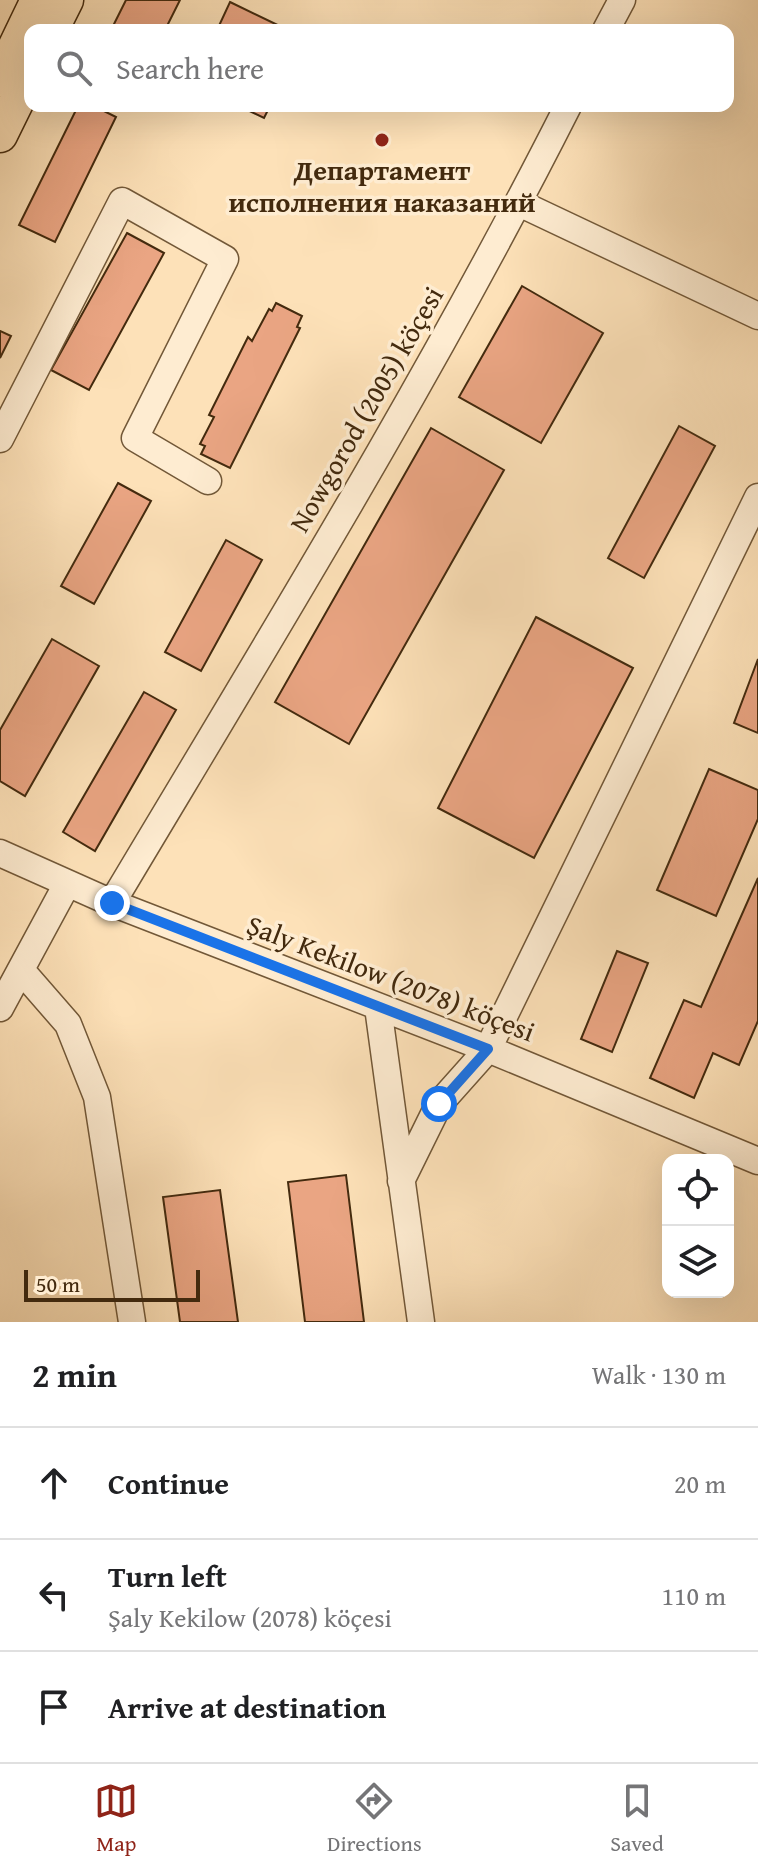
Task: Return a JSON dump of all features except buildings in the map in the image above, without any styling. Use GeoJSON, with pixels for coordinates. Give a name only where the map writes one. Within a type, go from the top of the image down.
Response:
{"type":"FeatureCollection","features":[{"type":"Feature","properties":{"kind":"main road"},"geometry":{"type":"LineString","coordinates":[[26,24],[38,0]]}},
{"type":"Feature","properties":{"kind":"main road"},"geometry":{"type":"LineString","coordinates":[[54,24],[66,0]]}},
{"type":"Feature","properties":{"kind":"main road"},"geometry":{"type":"LineString","coordinates":[[0,79],[24,29]]}},
{"type":"Feature","properties":{"kind":"main road"},"geometry":{"type":"LineString","coordinates":[[0,135],[24,86]]}},
{"type":"Feature","properties":{"kind":"street"},"geometry":{"type":"LineString","coordinates":[[609,24],[622,0]]}},
{"type":"Feature","properties":{"kind":"street","name":"Nowgorod (2005) köçesi"},"geometry":{"type":"LineString","coordinates":[[112,903],[318,558],[519,203],[565,112]]}},
{"type":"Feature","properties":{"kind":"street"},"geometry":{"type":"LineString","coordinates":[[0,439],[122,201],[225,259],[135,438],[208,481]]}},
{"type":"Feature","properties":{"kind":"street"},"geometry":{"type":"LineString","coordinates":[[519,203],[758,316]]}},
{"type":"Feature","properties":{"kind":"street"},"geometry":{"type":"LineString","coordinates":[[401,1181],[439,1104],[488,1049],[758,497]]}},
{"type":"Feature","properties":{"kind":"street","name":"Şaly Kekilow (2078) köçesi"},"geometry":{"type":"LineString","coordinates":[[0,853],[112,903],[488,1049],[758,1161]]}},
{"type":"Feature","properties":{"kind":"street"},"geometry":{"type":"LineString","coordinates":[[0,1008],[67,884]]}},
{"type":"Feature","properties":{"kind":"street"},"geometry":{"type":"LineString","coordinates":[[21,970],[68,1024],[97,1097],[132,1322]]}},
{"type":"Feature","properties":{"kind":"street"},"geometry":{"type":"LineString","coordinates":[[378,1007],[421,1322]]}},
{"type":"Feature","properties":{"kind":"place","name":"Департамент исполнения наказаний"},"geometry":{"type":"Point","coordinates":[382,140]}},
{"type":"Feature","properties":{"kind":"route"},"geometry":{"type":"LineString","coordinates":[[112,903],[488,1049],[439,1104]]}}]}
